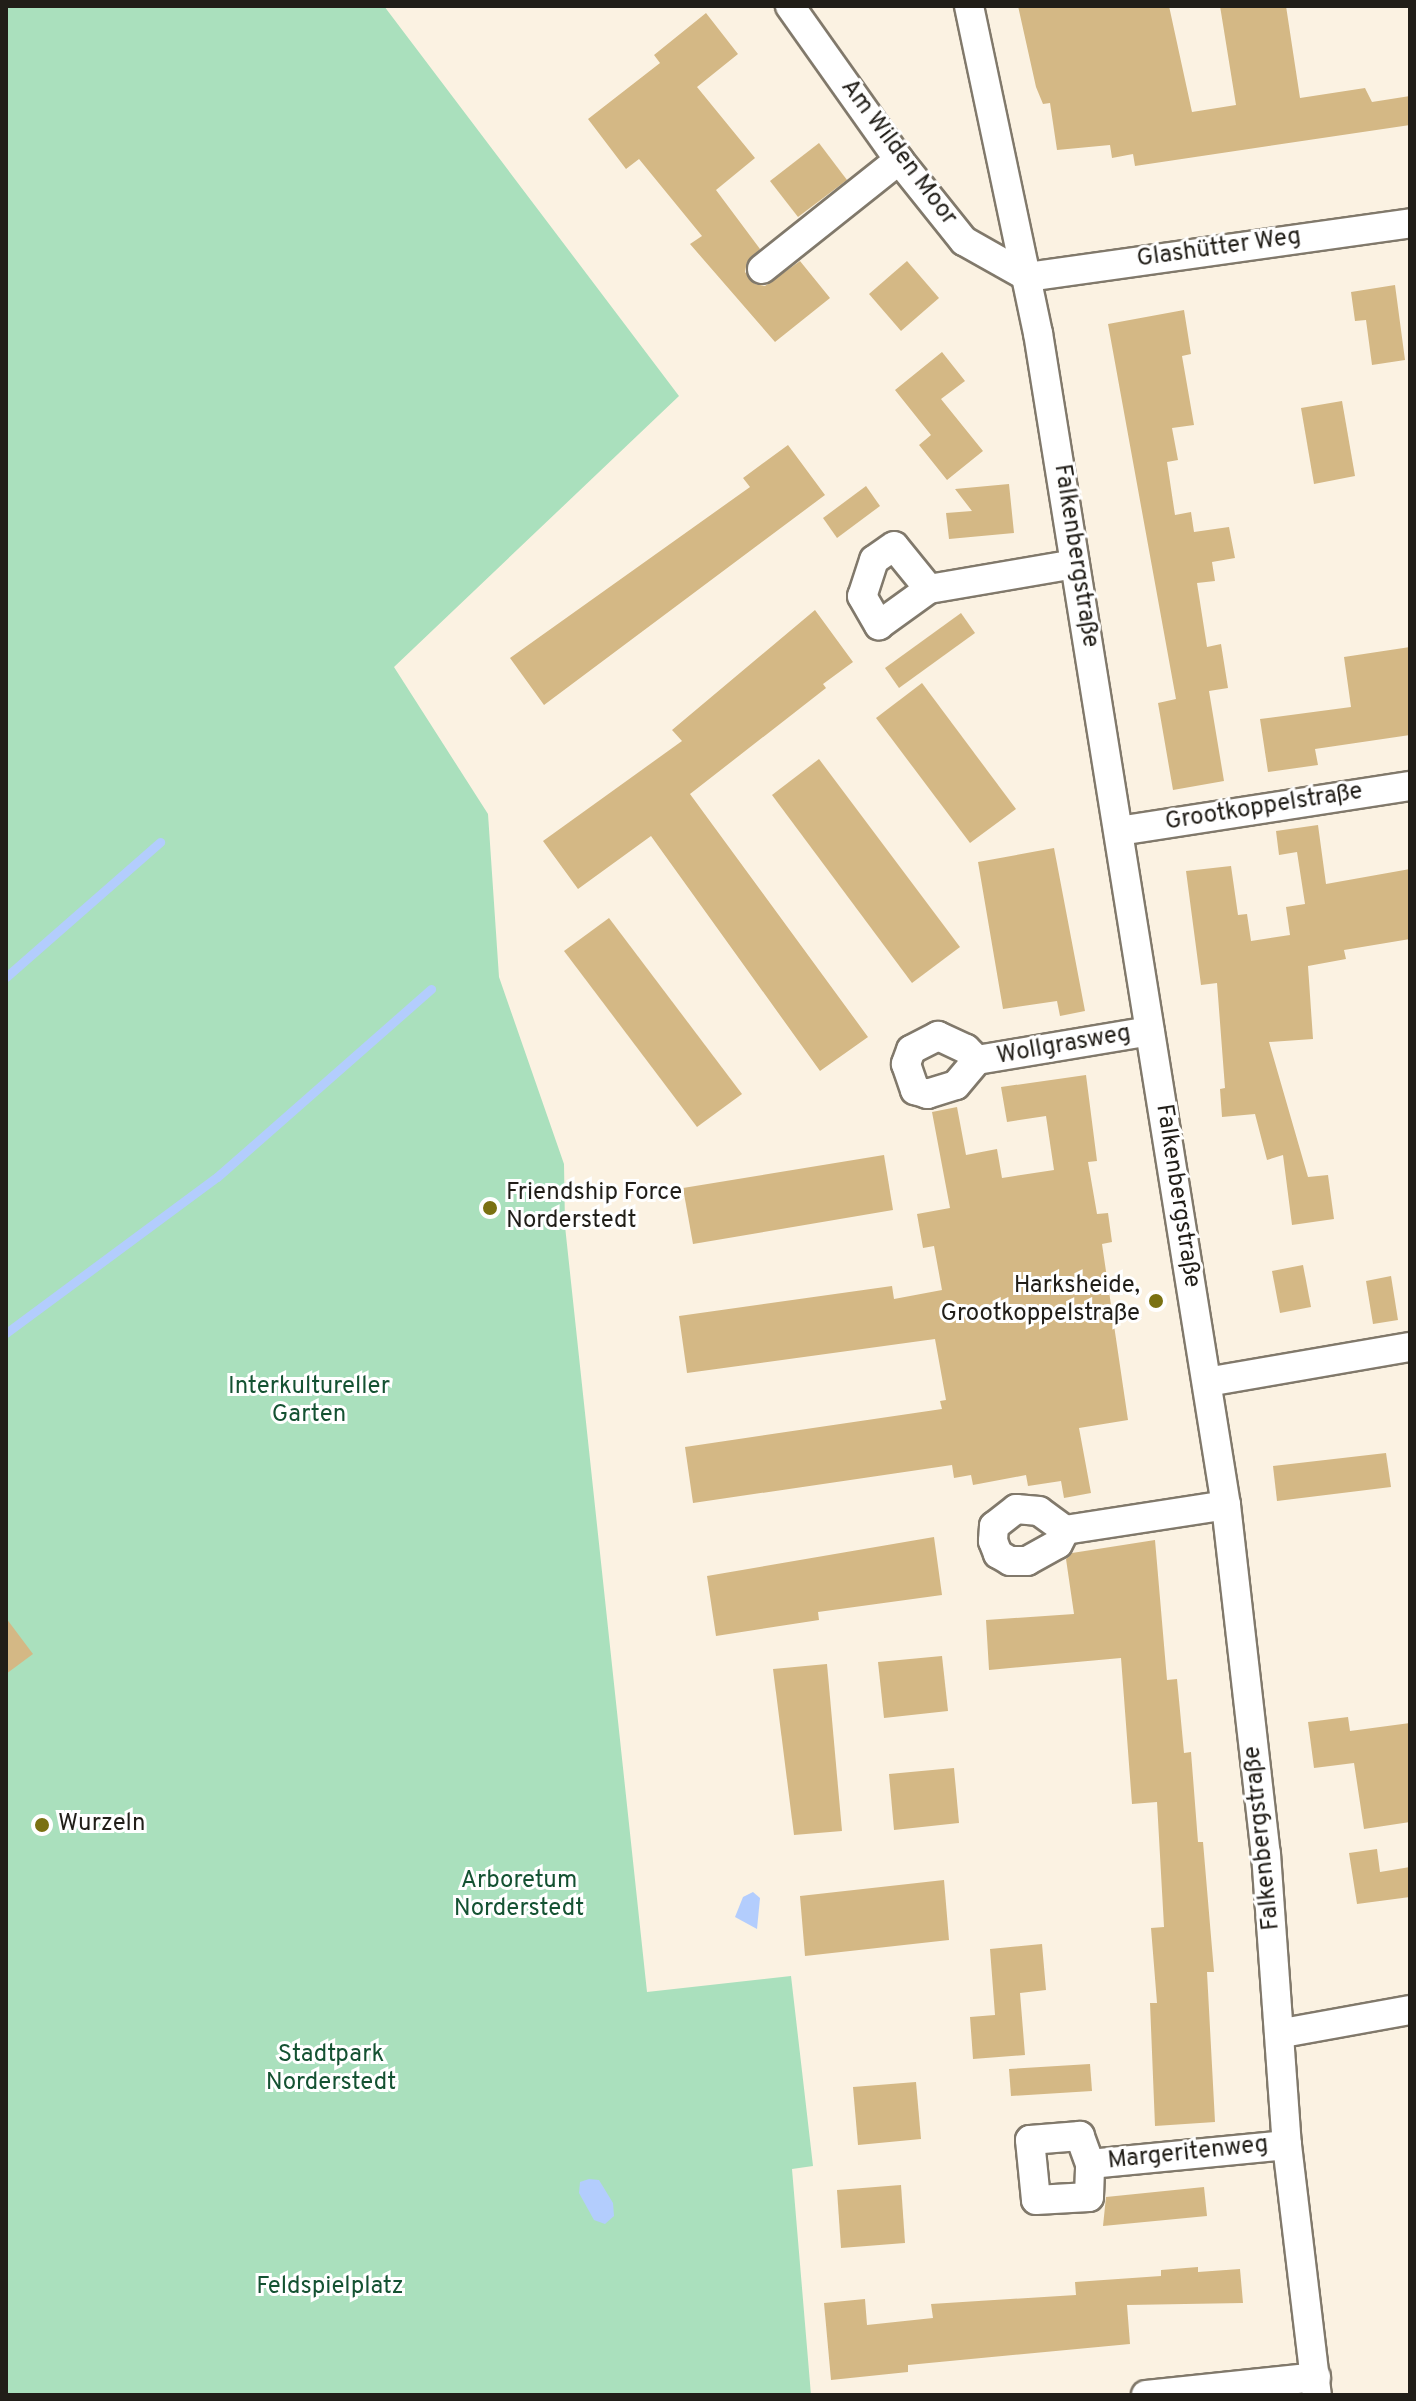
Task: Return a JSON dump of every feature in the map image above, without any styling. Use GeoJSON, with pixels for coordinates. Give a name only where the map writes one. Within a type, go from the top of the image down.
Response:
{"type":"FeatureCollection","features":[{"type":"Feature","properties":{"kind":"street","name":"Am Wilden Moor"},"geometry":{"type":"LineString","coordinates":[[790,6],[899,160],[964,241],[1028,277]]}},
{"type":"Feature","properties":{"kind":"street","name":"Falkenbergstraße"},"geometry":{"type":"LineString","coordinates":[[969,6],[1028,277],[1226,1505],[1283,2033],[1287,2145],[1317,2386]]}},
{"type":"Feature","properties":{"kind":"street"},"geometry":{"type":"LineString","coordinates":[[762,269],[899,160]]}},
{"type":"Feature","properties":{"kind":"street","name":"Glashütter Weg"},"geometry":{"type":"LineString","coordinates":[[1028,277],[1410,223]]}},
{"type":"Feature","properties":{"kind":"street"},"geometry":{"type":"LineString","coordinates":[[929,589],[1075,564]]}},
{"type":"Feature","properties":{"kind":"street","name":"Grootkoppelstraße"},"geometry":{"type":"LineString","coordinates":[[1119,831],[1410,786]]}},
{"type":"Feature","properties":{"kind":"street","name":"Wollgrasweg"},"geometry":{"type":"LineString","coordinates":[[977,1060],[1150,1031]]}},
{"type":"Feature","properties":{"kind":"street"},"geometry":{"type":"LineString","coordinates":[[1207,1382],[1410,1347]]}},
{"type":"Feature","properties":{"kind":"street"},"geometry":{"type":"LineString","coordinates":[[1065,1530],[1226,1505]]}},
{"type":"Feature","properties":{"kind":"street"},"geometry":{"type":"LineString","coordinates":[[1283,2033],[1410,2010]]}},
{"type":"Feature","properties":{"kind":"street","name":"Margeritenweg"},"geometry":{"type":"LineString","coordinates":[[1090,2164],[1287,2145]]}},
{"type":"Feature","properties":{"kind":"street"},"geometry":{"type":"LineString","coordinates":[[1146,2395],[1317,2386]]}},
{"type":"Feature","properties":{"kind":"green space"},"geometry":{"type":"Polygon","coordinates":[[[6,6],[384,6],[679,396],[394,667],[488,814],[499,977],[564,1164],[565,1226],[647,1992],[791,1976],[813,2166],[792,2169],[811,2395],[6,2395],[6,6]]]}},
{"type":"Feature","properties":{"kind":"water"},"geometry":{"type":"Polygon","coordinates":[[[753,1892],[760,1898],[757,1929],[735,1917],[743,1897],[753,1892]]]}},
{"type":"Feature","properties":{"kind":"water"},"geometry":{"type":"Polygon","coordinates":[[[599,2180],[613,2203],[614,2216],[605,2224],[594,2220],[579,2193],[580,2182],[599,2180]]]}},
{"type":"Feature","properties":{"kind":"building"},"geometry":{"type":"Polygon","coordinates":[[[1018,6],[1169,6],[1192,112],[1236,105],[1220,6],[1286,6],[1300,98],[1365,88],[1372,102],[1410,96],[1410,125],[1135,166],[1133,154],[1112,158],[1110,145],[1057,150],[1050,103],[1043,104],[1036,87],[1018,6]]]}},
{"type":"Feature","properties":{"kind":"building"},"geometry":{"type":"Polygon","coordinates":[[[706,13],[738,54],[697,87],[755,158],[716,190],[760,249],[747,262],[745,272],[755,284],[765,286],[800,261],[830,298],[775,342],[690,244],[702,236],[639,159],[626,169],[588,119],[660,63],[654,55],[706,13]]]}},
{"type":"Feature","properties":{"kind":"building"},"geometry":{"type":"Polygon","coordinates":[[[819,143],[847,180],[798,217],[770,181],[819,143]]]}},
{"type":"Feature","properties":{"kind":"building"},"geometry":{"type":"Polygon","coordinates":[[[907,261],[939,298],[901,331],[869,294],[907,261]]]}},
{"type":"Feature","properties":{"kind":"building"},"geometry":{"type":"Polygon","coordinates":[[[1395,285],[1405,360],[1372,365],[1366,320],[1355,321],[1351,292],[1395,285]]]}},
{"type":"Feature","properties":{"kind":"building"},"geometry":{"type":"Polygon","coordinates":[[[1184,310],[1191,354],[1182,356],[1194,425],[1172,428],[1178,460],[1167,462],[1175,515],[1191,512],[1194,532],[1229,527],[1235,558],[1212,562],[1215,581],[1197,583],[1207,647],[1221,644],[1228,688],[1209,691],[1224,781],[1173,790],[1158,703],[1176,699],[1108,324],[1184,310]]]}},
{"type":"Feature","properties":{"kind":"building"},"geometry":{"type":"Polygon","coordinates":[[[942,352],[965,381],[941,399],[983,451],[947,480],[919,445],[931,435],[895,390],[942,352]]]}},
{"type":"Feature","properties":{"kind":"building"},"geometry":{"type":"Polygon","coordinates":[[[1342,401],[1355,476],[1314,484],[1301,408],[1342,401]]]}},
{"type":"Feature","properties":{"kind":"building"},"geometry":{"type":"Polygon","coordinates":[[[788,445],[825,495],[544,705],[510,658],[750,487],[743,478],[788,445]]]}},
{"type":"Feature","properties":{"kind":"building"},"geometry":{"type":"Polygon","coordinates":[[[1009,484],[1014,533],[949,539],[946,513],[972,511],[955,489],[1009,484]]]}},
{"type":"Feature","properties":{"kind":"building"},"geometry":{"type":"Polygon","coordinates":[[[866,486],[880,506],[837,538],[823,518],[866,486]]]}},
{"type":"Feature","properties":{"kind":"building"},"geometry":{"type":"Polygon","coordinates":[[[815,610],[853,662],[823,684],[826,688],[690,794],[868,1037],[820,1071],[651,836],[578,889],[543,841],[682,741],[672,730],[815,610]]]}},
{"type":"Feature","properties":{"kind":"building"},"geometry":{"type":"Polygon","coordinates":[[[961,613],[975,633],[899,688],[885,668],[961,613]]]}},
{"type":"Feature","properties":{"kind":"building"},"geometry":{"type":"Polygon","coordinates":[[[1410,647],[1410,735],[1315,749],[1318,765],[1268,772],[1260,719],[1351,707],[1344,657],[1410,647]]]}},
{"type":"Feature","properties":{"kind":"building"},"geometry":{"type":"Polygon","coordinates":[[[922,683],[1016,809],[970,843],[876,718],[922,683]]]}},
{"type":"Feature","properties":{"kind":"building"},"geometry":{"type":"Polygon","coordinates":[[[819,759],[960,947],[912,983],[772,795],[819,759]]]}},
{"type":"Feature","properties":{"kind":"building"},"geometry":{"type":"Polygon","coordinates":[[[1318,825],[1326,884],[1410,869],[1410,939],[1344,950],[1346,959],[1308,966],[1313,1039],[1269,1042],[1308,1177],[1328,1175],[1334,1219],[1292,1225],[1283,1155],[1267,1160],[1255,1114],[1222,1117],[1220,1089],[1225,1088],[1217,983],[1201,985],[1186,871],[1231,866],[1238,915],[1247,914],[1251,941],[1290,935],[1286,907],[1305,904],[1297,852],[1279,855],[1276,831],[1318,825]]]}},
{"type":"Feature","properties":{"kind":"building"},"geometry":{"type":"Polygon","coordinates":[[[1054,848],[1085,1011],[1060,1016],[1057,1001],[1003,1009],[978,862],[1054,848]]]}},
{"type":"Feature","properties":{"kind":"building"},"geometry":{"type":"Polygon","coordinates":[[[609,918],[742,1094],[697,1127],[564,951],[609,918]]]}},
{"type":"Feature","properties":{"kind":"building"},"geometry":{"type":"Polygon","coordinates":[[[1086,1075],[1097,1161],[1088,1162],[1097,1214],[1108,1213],[1112,1242],[1102,1244],[1128,1420],[1079,1428],[1091,1493],[1064,1498],[1061,1481],[1028,1486],[1026,1475],[973,1485],[971,1475],[954,1478],[952,1465],[693,1503],[685,1447],[942,1409],[940,1401],[946,1400],[935,1339],[687,1373],[679,1316],[892,1286],[894,1299],[942,1290],[934,1246],[923,1248],[917,1214],[950,1208],[932,1112],[957,1107],[966,1155],[997,1149],[1002,1178],[1054,1170],[1046,1116],[1007,1122],[1001,1087],[1086,1075]]]}},
{"type":"Feature","properties":{"kind":"building"},"geometry":{"type":"Polygon","coordinates":[[[884,1155],[893,1210],[693,1244],[683,1188],[884,1155]]]}},
{"type":"Feature","properties":{"kind":"building"},"geometry":{"type":"Polygon","coordinates":[[[1303,1265],[1311,1307],[1280,1313],[1272,1271],[1303,1265]]]}},
{"type":"Feature","properties":{"kind":"building"},"geometry":{"type":"Polygon","coordinates":[[[1391,1276],[1398,1320],[1373,1324],[1366,1281],[1391,1276]]]}},
{"type":"Feature","properties":{"kind":"building"},"geometry":{"type":"Polygon","coordinates":[[[1386,1453],[1391,1487],[1277,1501],[1273,1466],[1386,1453]]]}},
{"type":"Feature","properties":{"kind":"building"},"geometry":{"type":"Polygon","coordinates":[[[934,1537],[942,1595],[818,1612],[819,1620],[716,1636],[707,1576],[934,1537]]]}},
{"type":"Feature","properties":{"kind":"building"},"geometry":{"type":"Polygon","coordinates":[[[1155,1540],[1167,1680],[1177,1679],[1184,1753],[1191,1752],[1198,1842],[1203,1842],[1214,1972],[1207,1972],[1215,2122],[1155,2126],[1150,2003],[1157,2003],[1151,1928],[1164,1927],[1157,1802],[1132,1804],[1121,1658],[989,1670],[986,1620],[1074,1614],[1066,1559],[1072,1553],[1155,1540]]]}},
{"type":"Feature","properties":{"kind":"building"},"geometry":{"type":"Polygon","coordinates":[[[6,1618],[33,1654],[6,1674],[6,1618]]]}},
{"type":"Feature","properties":{"kind":"building"},"geometry":{"type":"Polygon","coordinates":[[[942,1656],[948,1711],[884,1718],[878,1662],[942,1656]]]}},
{"type":"Feature","properties":{"kind":"building"},"geometry":{"type":"Polygon","coordinates":[[[827,1664],[842,1831],[794,1835],[773,1669],[827,1664]]]}},
{"type":"Feature","properties":{"kind":"building"},"geometry":{"type":"Polygon","coordinates":[[[1348,1717],[1350,1731],[1410,1723],[1410,1822],[1364,1829],[1354,1763],[1314,1768],[1308,1722],[1348,1717]]]}},
{"type":"Feature","properties":{"kind":"building"},"geometry":{"type":"Polygon","coordinates":[[[954,1768],[959,1823],[894,1830],[889,1774],[954,1768]]]}},
{"type":"Feature","properties":{"kind":"building"},"geometry":{"type":"Polygon","coordinates":[[[1377,1849],[1380,1872],[1410,1867],[1410,1897],[1357,1904],[1349,1853],[1377,1849]]]}},
{"type":"Feature","properties":{"kind":"building"},"geometry":{"type":"Polygon","coordinates":[[[944,1880],[949,1940],[805,1956],[800,1896],[944,1880]]]}},
{"type":"Feature","properties":{"kind":"building"},"geometry":{"type":"Polygon","coordinates":[[[1042,1944],[1046,1990],[1020,1993],[1025,2055],[973,2059],[970,2017],[995,2015],[990,1949],[1042,1944]]]}},
{"type":"Feature","properties":{"kind":"building"},"geometry":{"type":"Polygon","coordinates":[[[1090,2064],[1092,2091],[1011,2096],[1009,2069],[1090,2064]]]}},
{"type":"Feature","properties":{"kind":"building"},"geometry":{"type":"Polygon","coordinates":[[[916,2082],[921,2139],[858,2145],[853,2087],[916,2082]]]}},
{"type":"Feature","properties":{"kind":"building"},"geometry":{"type":"Polygon","coordinates":[[[901,2185],[905,2243],[841,2248],[837,2190],[901,2185]]]}},
{"type":"Feature","properties":{"kind":"building"},"geometry":{"type":"Polygon","coordinates":[[[1204,2187],[1207,2216],[1103,2226],[1106,2197],[1204,2187]]]}},
{"type":"Feature","properties":{"kind":"building"},"geometry":{"type":"Polygon","coordinates":[[[1198,2267],[1198,2272],[1240,2269],[1243,2303],[1127,2305],[1130,2344],[908,2365],[908,2372],[831,2380],[824,2303],[865,2299],[867,2325],[933,2318],[931,2304],[1076,2295],[1075,2282],[1161,2276],[1161,2270],[1198,2267]]]}},
{"type":"Feature","properties":{"kind":"waterway"},"geometry":{"type":"LineString","coordinates":[[6,977],[160,842]]}},
{"type":"Feature","properties":{"kind":"waterway"},"geometry":{"type":"LineString","coordinates":[[6,1333],[217,1177],[431,989]]}},
{"type":"Feature","properties":{"kind":"place","name":"Friendship Force Norderstedt"},"geometry":{"type":"Point","coordinates":[490,1208]}},
{"type":"Feature","properties":{"kind":"place","name":"Harksheide, Grootkoppelstraße"},"geometry":{"type":"Point","coordinates":[1156,1301]}},
{"type":"Feature","properties":{"kind":"place","name":"Wurzeln"},"geometry":{"type":"Point","coordinates":[42,1825]}},
{"type":"Feature","properties":{"kind":"park label","name":"Interkultureller Garten"},"geometry":{"type":"Point","coordinates":[309,1402]}},
{"type":"Feature","properties":{"kind":"park label","name":"Arboretum Norderstedt"},"geometry":{"type":"Point","coordinates":[519,1896]}},
{"type":"Feature","properties":{"kind":"park label","name":"Stadtpark Norderstedt"},"geometry":{"type":"Point","coordinates":[331,2070]}},
{"type":"Feature","properties":{"kind":"park label","name":"Feldspielplatz"},"geometry":{"type":"Point","coordinates":[330,2288]}}]}
